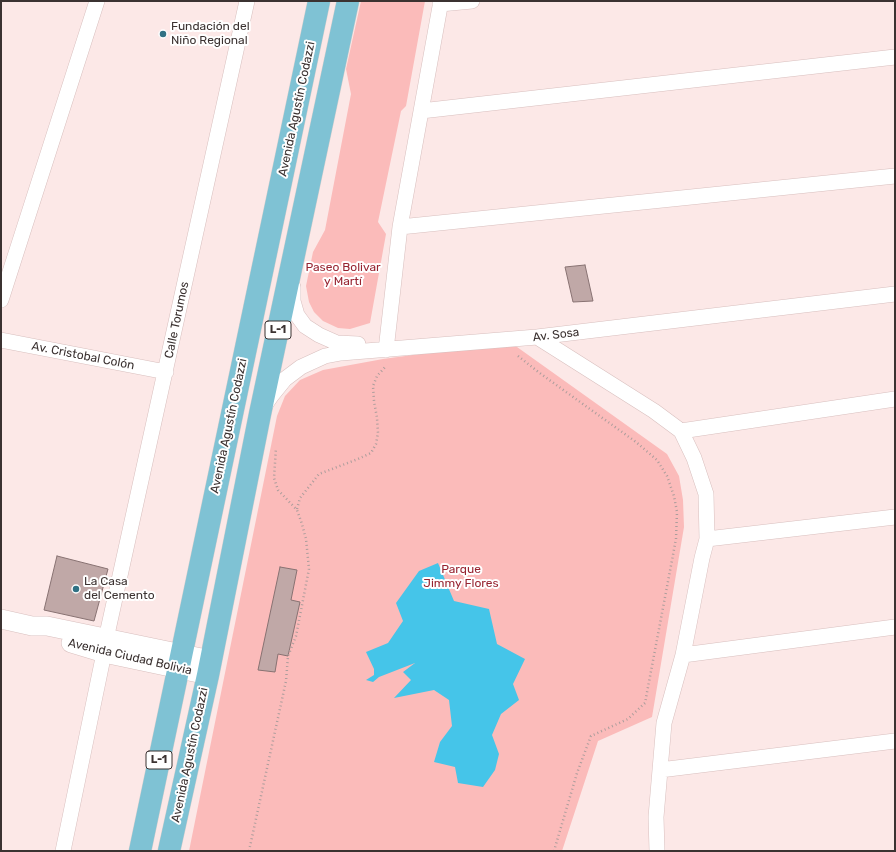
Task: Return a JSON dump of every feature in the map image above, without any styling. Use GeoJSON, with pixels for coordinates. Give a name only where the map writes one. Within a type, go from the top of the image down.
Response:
{"type":"FeatureCollection","features":[{"type":"Feature","properties":{"kind":"main road","name":"Avenida Agustín Codazzi"},"geometry":{"type":"LineString","coordinates":[[140,851],[319,1]]}},
{"type":"Feature","properties":{"kind":"main road","name":"Avenida Agustín Codazzi"},"geometry":{"type":"LineString","coordinates":[[169,851],[209,668],[260,414],[348,1]]}},
{"type":"Feature","properties":{"kind":"street"},"geometry":{"type":"LineString","coordinates":[[1,300],[97,1]]}},
{"type":"Feature","properties":{"kind":"street","name":"Calle Torumos"},"geometry":{"type":"LineString","coordinates":[[63,851],[105,646],[247,1]]}},
{"type":"Feature","properties":{"kind":"street"},"geometry":{"type":"LineString","coordinates":[[260,414],[272,395],[285,379],[301,367],[325,356],[386,350],[400,227],[441,2],[472,1]]}},
{"type":"Feature","properties":{"kind":"street"},"geometry":{"type":"LineString","coordinates":[[421,111],[895,57]]}},
{"type":"Feature","properties":{"kind":"street"},"geometry":{"type":"LineString","coordinates":[[400,227],[895,176]]}},
{"type":"Feature","properties":{"kind":"street","name":"Av. Sosa"},"geometry":{"type":"LineString","coordinates":[[296,245],[293,301],[297,315],[305,326],[319,336],[337,343],[370,345],[386,350],[537,337],[895,294]]}},
{"type":"Feature","properties":{"kind":"street"},"geometry":{"type":"LineString","coordinates":[[537,337],[654,411],[681,431],[694,458],[706,494],[707,539],[683,654],[664,723],[656,817],[657,851]]}},
{"type":"Feature","properties":{"kind":"street","name":"Av. Cristobal Colón"},"geometry":{"type":"LineString","coordinates":[[1,340],[166,372]]}},
{"type":"Feature","properties":{"kind":"street"},"geometry":{"type":"LineString","coordinates":[[681,431],[895,399]]}},
{"type":"Feature","properties":{"kind":"street"},"geometry":{"type":"LineString","coordinates":[[707,539],[895,517]]}},
{"type":"Feature","properties":{"kind":"street","name":"Avenida Ciudad Bolivia"},"geometry":{"type":"LineString","coordinates":[[1,618],[32,626],[45,635],[209,668]]}},
{"type":"Feature","properties":{"kind":"street"},"geometry":{"type":"LineString","coordinates":[[683,654],[895,627]]}},
{"type":"Feature","properties":{"kind":"street"},"geometry":{"type":"LineString","coordinates":[[660,770],[895,741]]}},
{"type":"Feature","properties":{"kind":"path"},"geometry":{"type":"LineString","coordinates":[[517,355],[636,442],[657,460],[667,476],[674,496],[677,512],[676,539],[645,703],[628,719],[591,736],[577,773],[554,851]]}},
{"type":"Feature","properties":{"kind":"path"},"geometry":{"type":"LineString","coordinates":[[297,510],[300,498],[318,474],[371,453],[376,444],[378,433],[373,386],[377,376],[387,364],[380,365]]}},
{"type":"Feature","properties":{"kind":"path"},"geometry":{"type":"LineString","coordinates":[[249,851],[286,681],[288,656],[296,636],[309,568],[306,539],[297,510],[278,490],[274,478],[274,456],[277,441]]}},
{"type":"Feature","properties":{"kind":"green space","name":"Paseo Bolivar y Martí"},"geometry":{"type":"Polygon","coordinates":[[[361,1],[425,1],[406,106],[401,111],[378,222],[386,234],[370,323],[350,329],[338,328],[323,321],[314,312],[309,302],[306,286],[313,252],[325,230],[351,94],[346,69],[361,1]]]}},
{"type":"Feature","properties":{"kind":"green space","name":"Parque Jimmy Flores"},"geometry":{"type":"Polygon","coordinates":[[[510,342],[667,454],[679,476],[683,500],[684,527],[652,717],[598,741],[562,851],[189,851],[277,416],[285,396],[300,380],[323,370],[383,359],[510,342]]]}},
{"type":"Feature","properties":{"kind":"water"},"geometry":{"type":"Polygon","coordinates":[[[438,563],[454,601],[489,609],[497,644],[525,659],[513,684],[519,700],[501,714],[492,735],[499,754],[495,770],[483,787],[458,783],[455,767],[434,762],[440,742],[452,726],[449,700],[434,690],[394,698],[411,680],[403,672],[415,663],[379,677],[373,682],[366,680],[374,675],[374,669],[366,652],[388,643],[403,621],[396,603],[419,571],[438,563]]]}},
{"type":"Feature","properties":{"kind":"building"},"geometry":{"type":"Polygon","coordinates":[[[585,265],[593,301],[573,302],[565,267],[585,265]]]}},
{"type":"Feature","properties":{"kind":"building","name":"La Casa del Cemento"},"geometry":{"type":"Polygon","coordinates":[[[57,556],[108,569],[94,621],[44,610],[57,556]]]}},
{"type":"Feature","properties":{"kind":"building"},"geometry":{"type":"Polygon","coordinates":[[[280,567],[297,570],[291,600],[300,602],[288,656],[278,654],[275,672],[258,670],[280,567]]]}},
{"type":"Feature","properties":{"kind":"place","name":"Fundación del Niño Regional"},"geometry":{"type":"Point","coordinates":[163,34]}},
{"type":"Feature","properties":{"kind":"place","name":"La Casa del Cemento"},"geometry":{"type":"Point","coordinates":[76,589]}}]}
